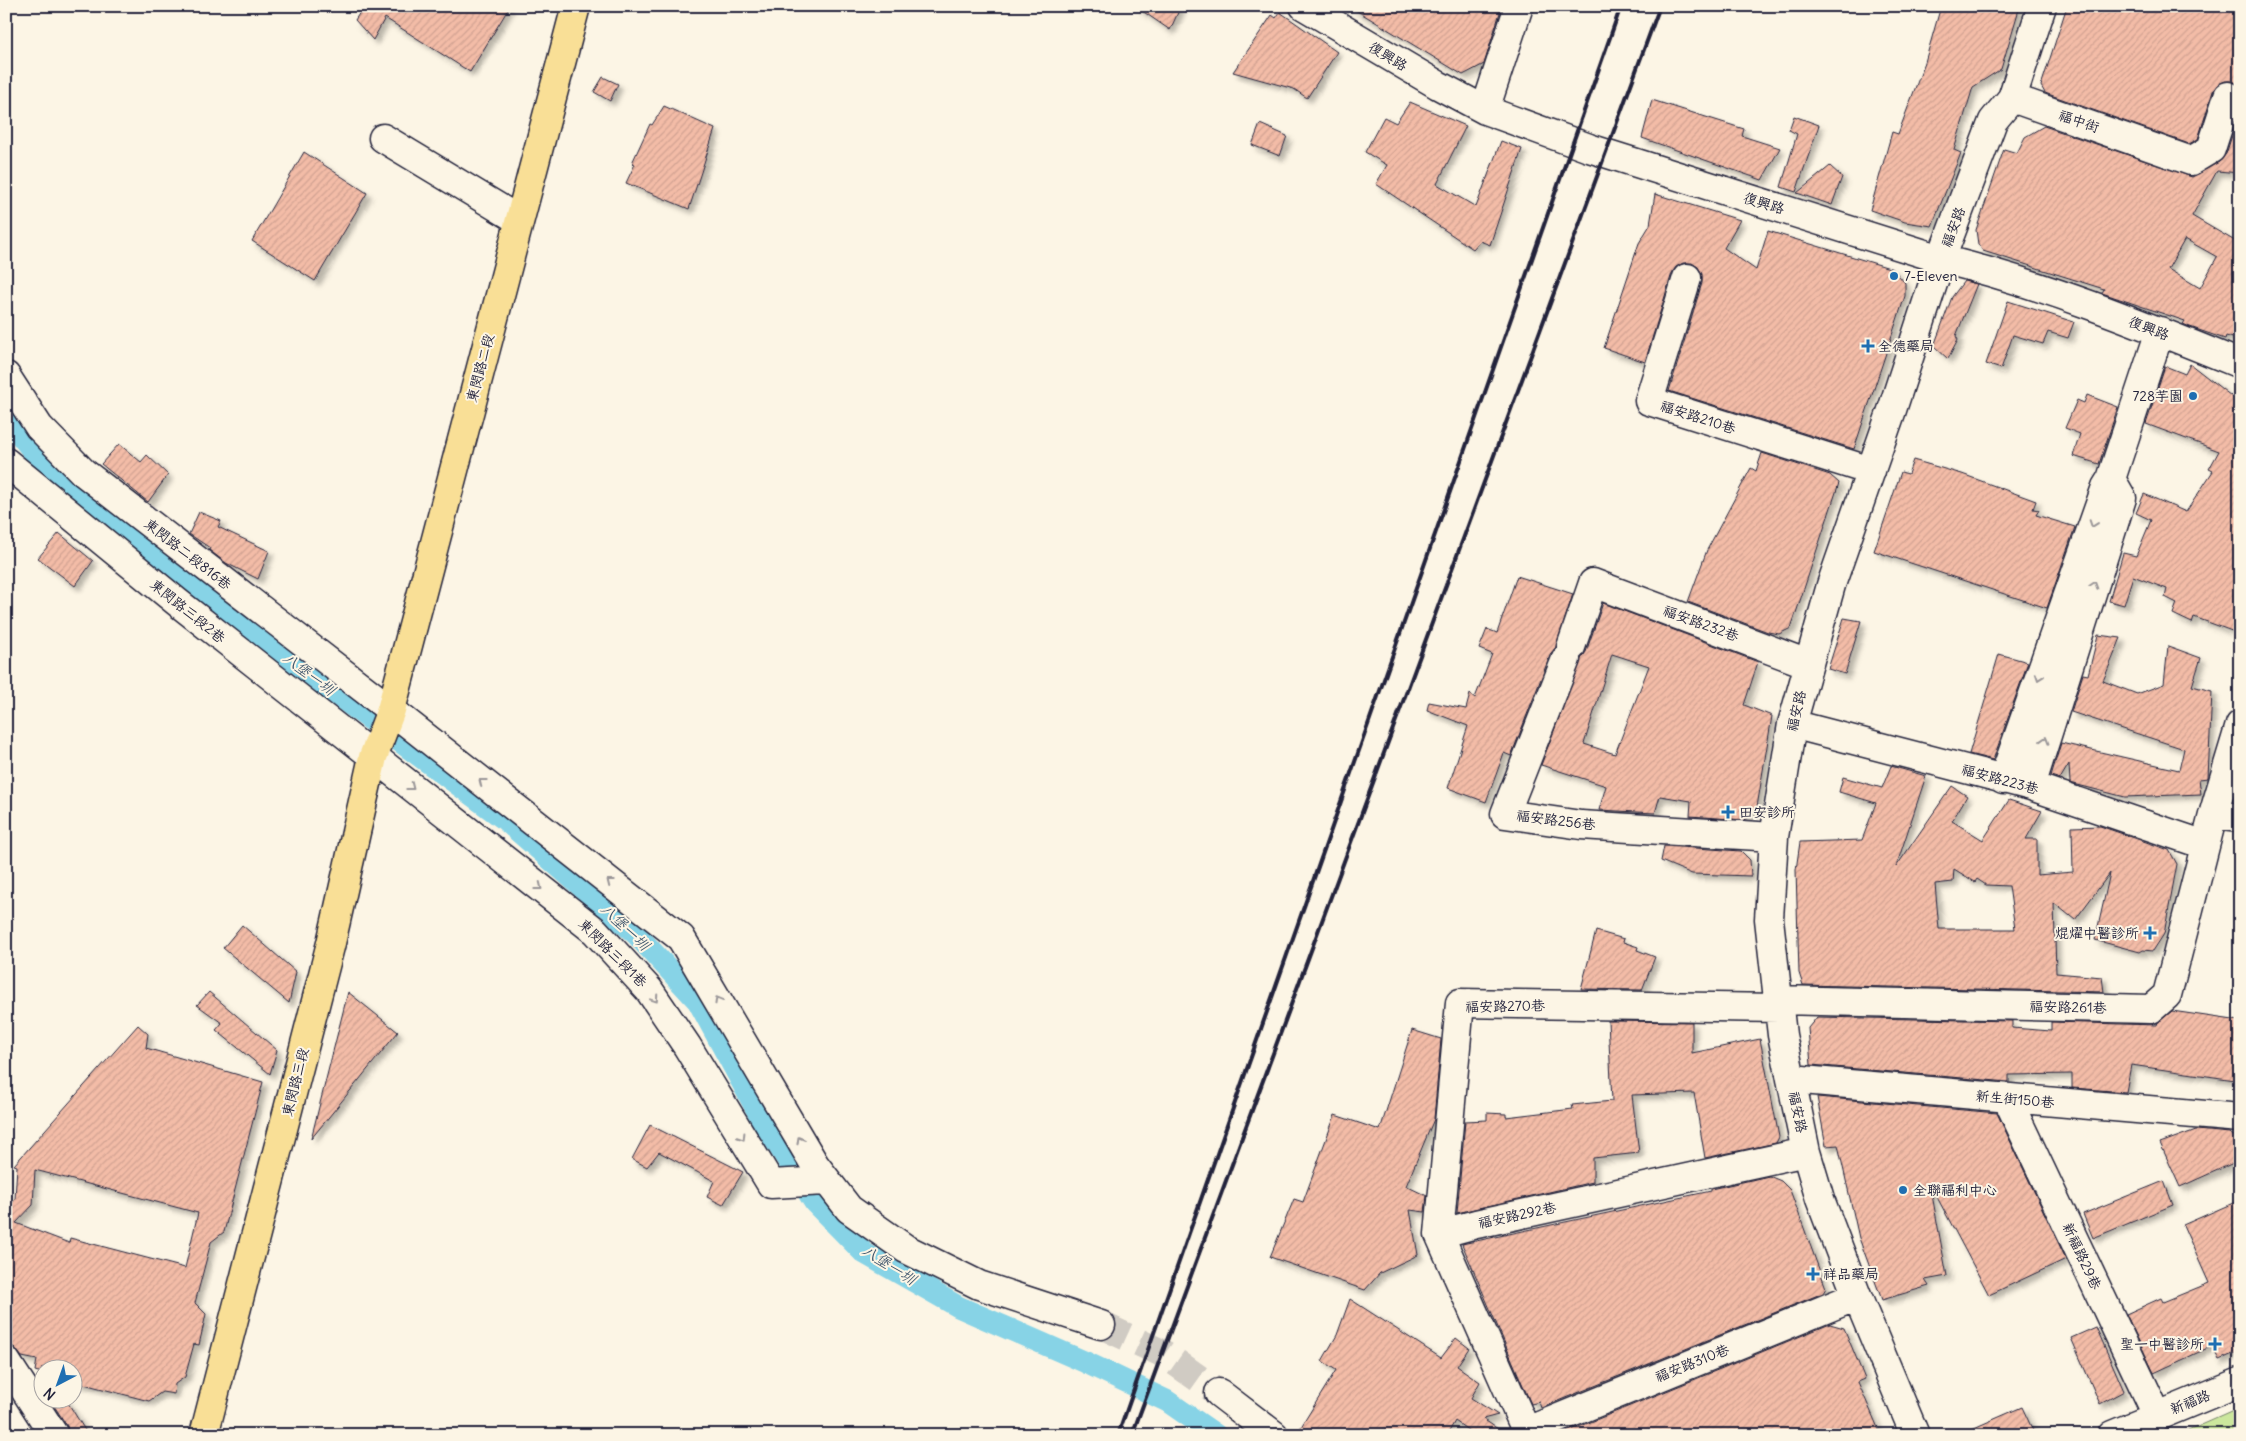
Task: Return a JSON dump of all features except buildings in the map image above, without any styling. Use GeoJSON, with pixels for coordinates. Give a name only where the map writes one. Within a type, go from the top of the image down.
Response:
{"type":"FeatureCollection","features":[{"type":"Feature","properties":{"kind":"main road","name":"東閔路二段"},"geometry":{"type":"LineString","coordinates":[[387,720],[576,6]]}},
{"type":"Feature","properties":{"kind":"main road","name":"東閔路三段"},"geometry":{"type":"LineString","coordinates":[[204,1435],[331,942],[373,757],[387,720]]}},
{"type":"Feature","properties":{"kind":"street","name":"復興路"},"geometry":{"type":"LineString","coordinates":[[1304,6],[1438,85],[1485,110],[1589,148],[1941,259],[1999,273],[2160,332],[2240,364]]}},
{"type":"Feature","properties":{"kind":"street"},"geometry":{"type":"LineString","coordinates":[[1485,110],[1519,6]]}},
{"type":"Feature","properties":{"kind":"street","name":"福安路"},"geometry":{"type":"LineString","coordinates":[[1915,1435],[1857,1296],[1820,1199],[1806,1152],[1791,1079],[1779,1004],[1769,918],[1774,837],[1792,724],[1831,585],[1941,259],[1993,120],[2012,98],[2042,6]]}},
{"type":"Feature","properties":{"kind":"street","name":"福中街"},"geometry":{"type":"LineString","coordinates":[[2012,98],[2191,161],[2211,148],[2228,96]]}},
{"type":"Feature","properties":{"kind":"street"},"geometry":{"type":"LineString","coordinates":[[383,138],[519,220]]}},
{"type":"Feature","properties":{"kind":"street","name":"福安路210巷"},"geometry":{"type":"LineString","coordinates":[[1687,278],[1649,401],[1871,471]]}},
{"type":"Feature","properties":{"kind":"street"},"geometry":{"type":"LineString","coordinates":[[2002,780],[2106,487],[2111,479],[2160,332]]}},
{"type":"Feature","properties":{"kind":"street","name":"東閔路二段816巷"},"geometry":{"type":"LineString","coordinates":[[6,376],[38,427],[83,472],[387,720],[681,938],[815,1165],[849,1209],[906,1249],[979,1285],[1101,1325]]}},
{"type":"Feature","properties":{"kind":"street","name":"東閔路三段2巷"},"geometry":{"type":"LineString","coordinates":[[6,462],[149,580],[373,757]]}},
{"type":"Feature","properties":{"kind":"street"},"geometry":{"type":"LineString","coordinates":[[2031,786],[2122,498],[2111,479]]}},
{"type":"Feature","properties":{"kind":"street","name":"福安路232巷"},"geometry":{"type":"LineString","coordinates":[[1593,584],[1808,664]]}},
{"type":"Feature","properties":{"kind":"street","name":"福安路256巷"},"geometry":{"type":"LineString","coordinates":[[1593,584],[1569,653],[1505,814],[1581,825],[1774,837]]}},
{"type":"Feature","properties":{"kind":"street","name":"福安路223巷"},"geometry":{"type":"LineString","coordinates":[[1792,724],[2031,786],[2205,845]]}},
{"type":"Feature","properties":{"kind":"street","name":"福安路261巷"},"geometry":{"type":"LineString","coordinates":[[1779,1004],[2151,1009],[2167,995],[2213,815],[2240,725]]}},
{"type":"Feature","properties":{"kind":"street","name":"東閔路三段1巷"},"geometry":{"type":"LineString","coordinates":[[373,757],[595,931],[649,990],[687,1046],[771,1184],[826,1181]]}},
{"type":"Feature","properties":{"kind":"street"},"geometry":{"type":"LineString","coordinates":[[2213,815],[2240,818]]}},
{"type":"Feature","properties":{"kind":"street","name":"福安路270巷"},"geometry":{"type":"LineString","coordinates":[[1439,1234],[1460,1004],[1779,1004]]}},
{"type":"Feature","properties":{"kind":"street","name":"新生街150巷"},"geometry":{"type":"LineString","coordinates":[[1791,1079],[2240,1118]]}},
{"type":"Feature","properties":{"kind":"street","name":"新福路29巷"},"geometry":{"type":"LineString","coordinates":[[2007,1098],[2158,1415]]}},
{"type":"Feature","properties":{"kind":"street","name":"福安路292巷"},"geometry":{"type":"LineString","coordinates":[[1439,1234],[1476,1224],[1806,1152]]}},
{"type":"Feature","properties":{"kind":"street"},"geometry":{"type":"LineString","coordinates":[[1439,1234],[1528,1433]]}},
{"type":"Feature","properties":{"kind":"street","name":"福安路310巷"},"geometry":{"type":"LineString","coordinates":[[1528,1433],[1857,1296]]}},
{"type":"Feature","properties":{"kind":"street"},"geometry":{"type":"LineString","coordinates":[[6,1360],[54,1435]]}},
{"type":"Feature","properties":{"kind":"street","name":"新福路"},"geometry":{"type":"LineString","coordinates":[[2112,1435],[2240,1382]]}},
{"type":"Feature","properties":{"kind":"street"},"geometry":{"type":"LineString","coordinates":[[1219,1393],[1274,1435]]}},
{"type":"Feature","properties":{"kind":"green space"},"geometry":{"type":"Polygon","coordinates":[[[2240,1408],[2240,1435],[2179,1435],[2240,1408]]]}},
{"type":"Feature","properties":{"kind":"waterway","name":"八堡一圳"},"geometry":{"type":"LineString","coordinates":[[6,417],[55,479],[175,574],[504,819],[637,935],[698,1001],[763,1121],[815,1203],[864,1253],[959,1307],[1085,1362],[1167,1401],[1216,1435]]}},
{"type":"Feature","properties":{"kind":"tunnel"},"geometry":{"type":"LineString","coordinates":[[1101,1325],[1164,1354],[1219,1393]]}},
{"type":"Feature","properties":{"kind":"railway"},"geometry":{"type":"LineString","coordinates":[[1118,1435],[1621,6]]}},
{"type":"Feature","properties":{"kind":"railway"},"geometry":{"type":"LineString","coordinates":[[1132,1435],[1660,6]]}},
{"type":"Feature","properties":{"kind":"place","name":"7-Eleven"},"geometry":{"type":"Point","coordinates":[1894,276]}},
{"type":"Feature","properties":{"kind":"place","name":"全德藥局"},"geometry":{"type":"Point","coordinates":[1868,346]}},
{"type":"Feature","properties":{"kind":"place","name":"728芋園"},"geometry":{"type":"Point","coordinates":[2193,396]}},
{"type":"Feature","properties":{"kind":"place","name":"田安診所"},"geometry":{"type":"Point","coordinates":[1728,812]}},
{"type":"Feature","properties":{"kind":"place","name":"焜燿中醫診所"},"geometry":{"type":"Point","coordinates":[2150,933]}},
{"type":"Feature","properties":{"kind":"place","name":"全聯福利中心"},"geometry":{"type":"Point","coordinates":[1903,1190]}},
{"type":"Feature","properties":{"kind":"place","name":"祥品藥局"},"geometry":{"type":"Point","coordinates":[1813,1274]}},
{"type":"Feature","properties":{"kind":"place","name":"聖一中醫診所"},"geometry":{"type":"Point","coordinates":[2215,1344]}}]}
